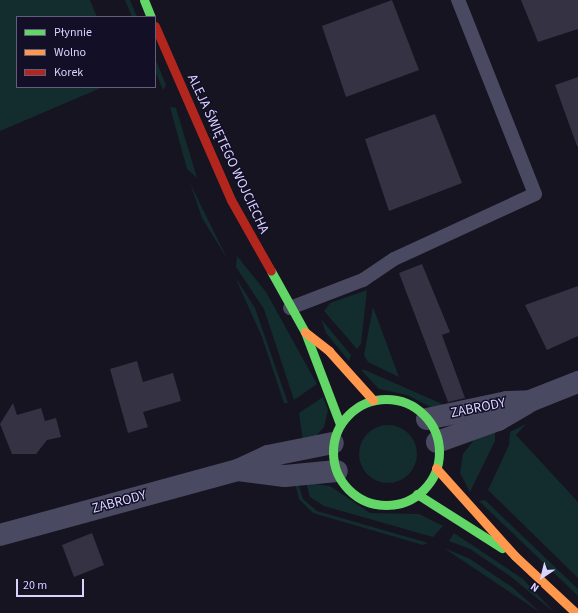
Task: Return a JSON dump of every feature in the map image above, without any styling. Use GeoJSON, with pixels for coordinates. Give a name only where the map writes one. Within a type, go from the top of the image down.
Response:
{"type":"FeatureCollection","features":[{"type":"Feature","properties":{"kind":"street"},"geometry":{"type":"LineString","coordinates":[[144,0],[151,16]]}},
{"type":"Feature","properties":{"kind":"street","name":"ALEJA ŚWIĘTEGO WOJCIECHA"},"geometry":{"type":"LineString","coordinates":[[156,28],[231,200],[290,308],[305,332],[337,434]]}},
{"type":"Feature","properties":{"kind":"street","name":"ALEJA ŚWIĘTEGO WOJCIECHA"},"geometry":{"type":"LineString","coordinates":[[305,332],[329,351],[372,400]]}},
{"type":"Feature","properties":{"kind":"street","name":"ZABRODY"},"geometry":{"type":"LineString","coordinates":[[437,442],[498,420],[530,401],[578,382]]}},
{"type":"Feature","properties":{"kind":"street"},"geometry":{"type":"LineString","coordinates":[[372,400],[402,402],[427,419],[437,442],[436,468],[417,494],[387,505],[371,502],[349,489],[336,471],[337,434],[360,406],[372,400]]}},
{"type":"Feature","properties":{"kind":"street","name":"ZABRODY"},"geometry":{"type":"LineString","coordinates":[[427,419],[507,402],[530,401]]}},
{"type":"Feature","properties":{"kind":"street","name":"ZABRODY"},"geometry":{"type":"LineString","coordinates":[[0,535],[238,470],[268,456],[337,434]]}},
{"type":"Feature","properties":{"kind":"street"},"geometry":{"type":"LineString","coordinates":[[436,468],[515,556],[576,613]]}},
{"type":"Feature","properties":{"kind":"street","name":"ZABRODY"},"geometry":{"type":"LineString","coordinates":[[238,470],[285,476],[336,471]]}},
{"type":"Feature","properties":{"kind":"street"},"geometry":{"type":"LineString","coordinates":[[417,494],[455,522],[515,556]]}},
{"type":"Feature","properties":{"kind":"lane"},"geometry":{"type":"LineString","coordinates":[[290,308],[363,280],[394,259],[535,194],[458,0]]}},
{"type":"Feature","properties":{"kind":"green space"},"geometry":{"type":"Polygon","coordinates":[[[0,0],[90,0],[97,16],[16,16],[16,88],[101,88],[0,131],[0,0]]]}},
{"type":"Feature","properties":{"kind":"green space"},"geometry":{"type":"Polygon","coordinates":[[[125,0],[130,0],[137,16],[132,16],[125,0]]]}},
{"type":"Feature","properties":{"kind":"green space"},"geometry":{"type":"Polygon","coordinates":[[[156,60],[166,85],[163,90],[156,73],[156,60]]]}},
{"type":"Feature","properties":{"kind":"green space"},"geometry":{"type":"Polygon","coordinates":[[[170,107],[176,108],[197,178],[187,169],[170,107]]]}},
{"type":"Feature","properties":{"kind":"green space"},"geometry":{"type":"Polygon","coordinates":[[[190,183],[213,230],[228,260],[202,218],[190,183]]]}},
{"type":"Feature","properties":{"kind":"green space"},"geometry":{"type":"Polygon","coordinates":[[[237,256],[266,292],[317,384],[294,400],[264,309],[236,267],[237,256]]]}},
{"type":"Feature","properties":{"kind":"green space"},"geometry":{"type":"Polygon","coordinates":[[[235,277],[255,308],[288,403],[284,403],[262,337],[235,277]]]}},
{"type":"Feature","properties":{"kind":"green space"},"geometry":{"type":"Polygon","coordinates":[[[367,290],[361,344],[357,349],[324,311],[330,303],[367,290]]]}},
{"type":"Feature","properties":{"kind":"green space"},"geometry":{"type":"Polygon","coordinates":[[[373,307],[399,377],[368,362],[364,355],[373,307]]]}},
{"type":"Feature","properties":{"kind":"green space"},"geometry":{"type":"Polygon","coordinates":[[[321,319],[351,355],[349,361],[326,333],[321,319]]]}},
{"type":"Feature","properties":{"kind":"green space"},"geometry":{"type":"Polygon","coordinates":[[[361,370],[365,370],[449,407],[433,408],[407,395],[379,389],[361,370]]]}},
{"type":"Feature","properties":{"kind":"green space"},"geometry":{"type":"Polygon","coordinates":[[[323,397],[328,410],[324,427],[316,436],[303,441],[299,413],[323,397]]]}},
{"type":"Feature","properties":{"kind":"green space"},"geometry":{"type":"Polygon","coordinates":[[[526,424],[516,435],[578,502],[578,578],[488,490],[509,445],[510,432],[526,424]]]}},
{"type":"Feature","properties":{"kind":"green space"},"geometry":{"type":"Polygon","coordinates":[[[382,425],[394,425],[409,433],[417,448],[417,460],[409,475],[394,483],[382,483],[367,475],[359,460],[359,448],[367,433],[382,425]]]}},
{"type":"Feature","properties":{"kind":"green space"},"geometry":{"type":"Polygon","coordinates":[[[495,431],[495,441],[470,492],[460,473],[463,454],[474,440],[495,431]]]}},
{"type":"Feature","properties":{"kind":"green space"},"geometry":{"type":"Polygon","coordinates":[[[295,483],[298,483],[303,499],[317,511],[428,543],[423,545],[313,513],[299,499],[295,483]]]}},
{"type":"Feature","properties":{"kind":"green space"},"geometry":{"type":"Polygon","coordinates":[[[306,483],[330,486],[370,513],[419,514],[443,526],[433,537],[324,506],[310,497],[306,483]]]}},
{"type":"Feature","properties":{"kind":"green space"},"geometry":{"type":"Polygon","coordinates":[[[485,500],[578,589],[578,596],[479,501],[485,500]]]}},
{"type":"Feature","properties":{"kind":"green space"},"geometry":{"type":"Polygon","coordinates":[[[454,533],[523,579],[555,613],[510,576],[470,549],[449,541],[454,533]]]}},
{"type":"Feature","properties":{"kind":"green space"},"geometry":{"type":"Polygon","coordinates":[[[444,548],[470,559],[512,587],[541,613],[444,548]]]}},
{"type":"Feature","properties":{"kind":"building"},"geometry":{"type":"Polygon","coordinates":[[[392,0],[419,70],[346,97],[322,26],[392,0]]]}},
{"type":"Feature","properties":{"kind":"building"},"geometry":{"type":"Polygon","coordinates":[[[521,0],[578,0],[578,29],[538,42],[521,0]]]}},
{"type":"Feature","properties":{"kind":"building"},"geometry":{"type":"Polygon","coordinates":[[[578,77],[578,146],[577,146],[555,85],[578,77]]]}},
{"type":"Feature","properties":{"kind":"building"},"geometry":{"type":"Polygon","coordinates":[[[435,114],[462,183],[389,211],[365,139],[435,114]]]}},
{"type":"Feature","properties":{"kind":"building"},"geometry":{"type":"Polygon","coordinates":[[[422,264],[450,332],[442,335],[465,398],[448,402],[399,273],[422,264]]]}},
{"type":"Feature","properties":{"kind":"building"},"geometry":{"type":"Polygon","coordinates":[[[578,286],[578,336],[547,350],[525,305],[578,286]]]}},
{"type":"Feature","properties":{"kind":"building"},"geometry":{"type":"Polygon","coordinates":[[[137,361],[143,382],[173,373],[181,401],[143,412],[148,427],[128,433],[110,369],[137,361]]]}},
{"type":"Feature","properties":{"kind":"building"},"geometry":{"type":"Polygon","coordinates":[[[13,403],[17,415],[41,408],[45,421],[56,418],[61,437],[47,440],[36,454],[12,454],[0,424],[13,403]]]}},
{"type":"Feature","properties":{"kind":"building"},"geometry":{"type":"Polygon","coordinates":[[[92,533],[104,565],[74,577],[62,545],[92,533]]]}},
{"type":"Feature","properties":{"kind":"traffic: fast"},"geometry":{"type":"LineString","coordinates":[[144,0],[151,16]]}},
{"type":"Feature","properties":{"kind":"traffic: fast"},"geometry":{"type":"LineString","coordinates":[[271,271],[305,332],[340,424]]}},
{"type":"Feature","properties":{"kind":"traffic: fast"},"geometry":{"type":"LineString","coordinates":[[386,399],[406,403],[423,415],[435,432],[439,452],[435,472],[423,489],[406,501],[386,505],[366,501],[349,489],[337,472],[333,452],[337,432],[349,415],[366,403],[386,399]]}},
{"type":"Feature","properties":{"kind":"traffic: fast"},"geometry":{"type":"LineString","coordinates":[[417,494],[502,548]]}},
{"type":"Feature","properties":{"kind":"traffic: slow"},"geometry":{"type":"LineString","coordinates":[[305,332],[329,351],[373,400]]}},
{"type":"Feature","properties":{"kind":"traffic: slow"},"geometry":{"type":"LineString","coordinates":[[436,468],[515,556],[576,613]]}},
{"type":"Feature","properties":{"kind":"traffic: jam"},"geometry":{"type":"LineString","coordinates":[[156,28],[231,200],[271,271]]}}]}
